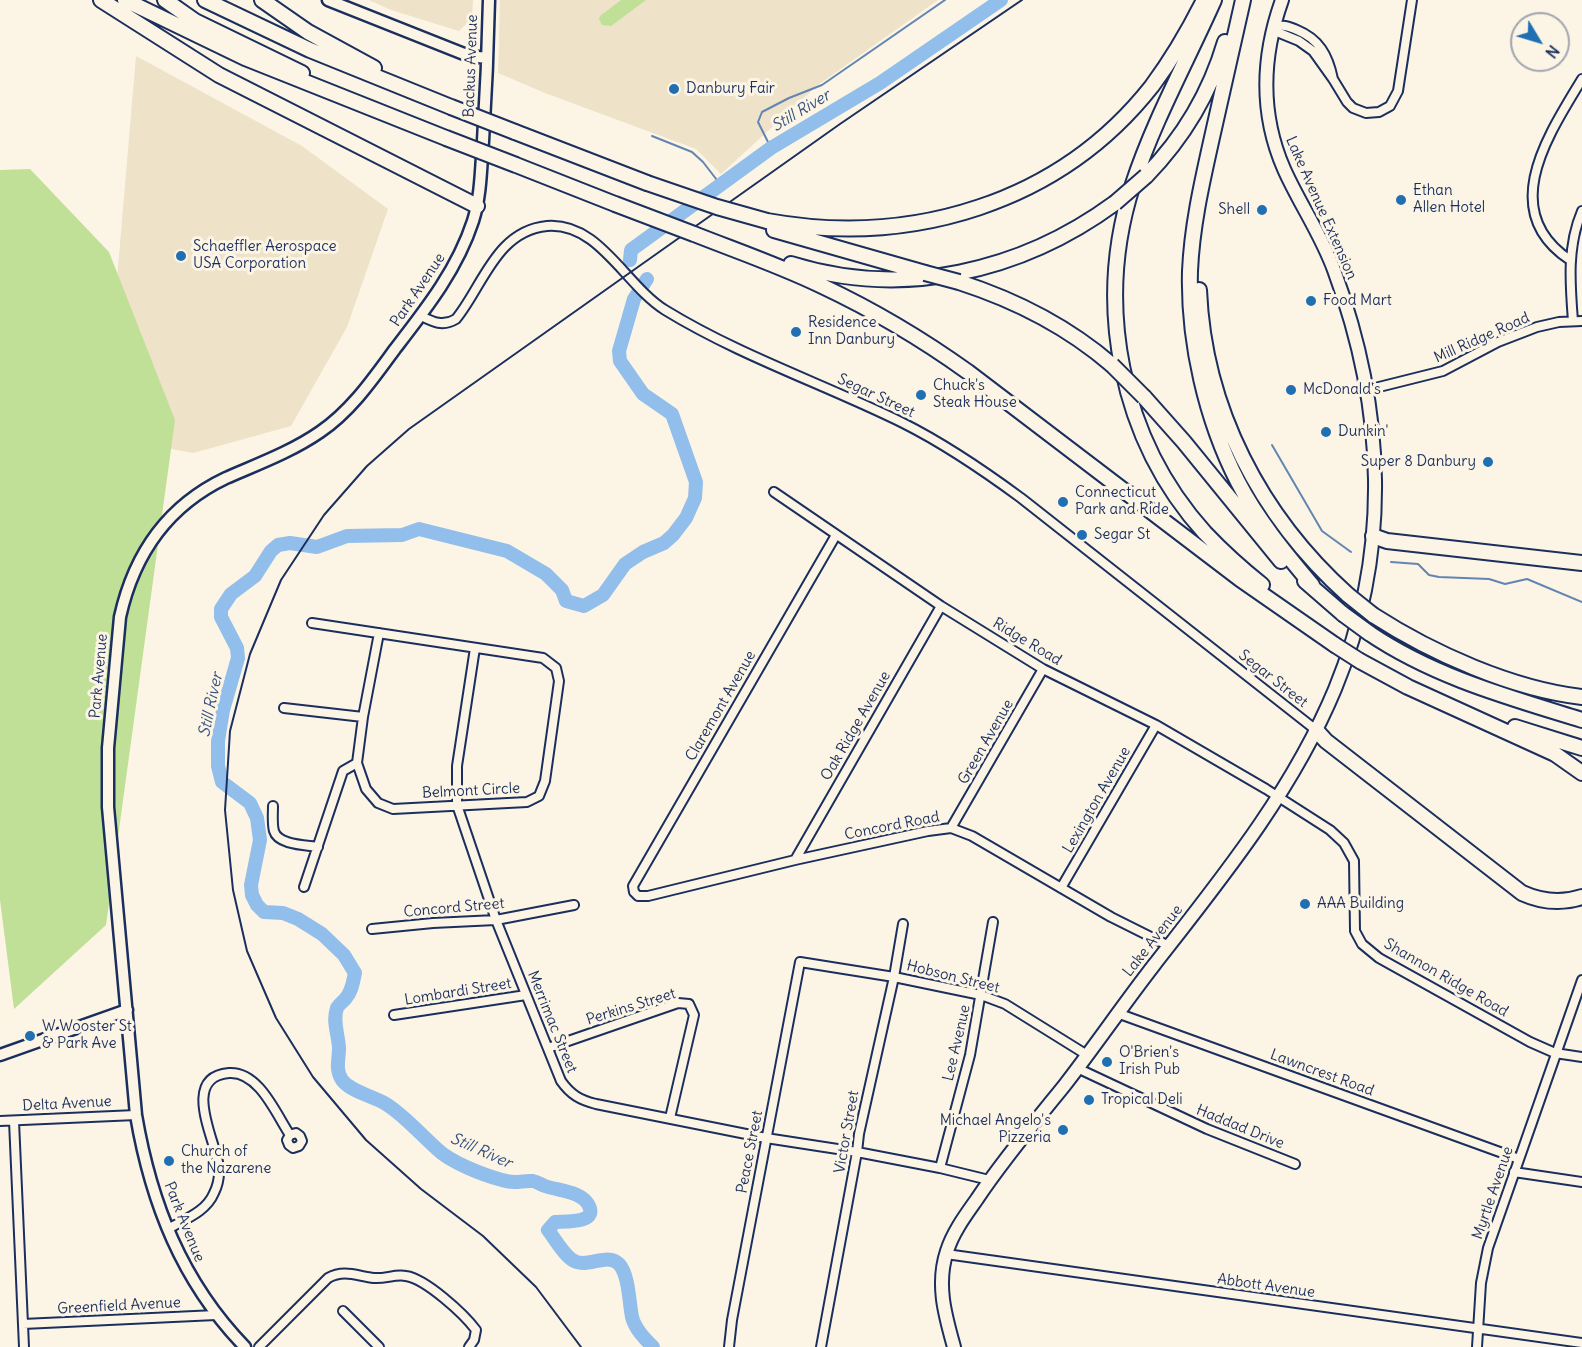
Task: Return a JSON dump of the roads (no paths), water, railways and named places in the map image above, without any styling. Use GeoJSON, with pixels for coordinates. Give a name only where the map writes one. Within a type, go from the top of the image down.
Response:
{"type":"FeatureCollection","features":[{"type":"Feature","properties":{"kind":"highway"},"geometry":{"type":"LineString","coordinates":[[100,0],[209,69],[279,107],[477,206]]}},
{"type":"Feature","properties":{"kind":"highway"},"geometry":{"type":"LineString","coordinates":[[125,0],[244,58],[694,234],[807,269],[839,276],[891,280],[932,277],[977,269],[1030,252],[1080,226],[1115,203],[1146,176],[1181,135],[1202,102],[1220,60],[1236,0]]}},
{"type":"Feature","properties":{"kind":"highway"},"geometry":{"type":"LineString","coordinates":[[165,0],[195,21],[249,48],[446,138]]}},
{"type":"Feature","properties":{"kind":"highway"},"geometry":{"type":"LineString","coordinates":[[205,0],[310,50],[647,183],[764,224],[960,282],[996,295],[1034,313],[1077,338],[1112,365],[1184,442],[1283,564],[1312,585]]}},
{"type":"Feature","properties":{"kind":"highway"},"geometry":{"type":"LineString","coordinates":[[262,0],[325,43],[451,107]]}},
{"type":"Feature","properties":{"kind":"highway"},"geometry":{"type":"LineString","coordinates":[[764,224],[834,229],[895,227],[952,216],[1021,191],[1081,154],[1134,106],[1166,67],[1204,0]]}},
{"type":"Feature","properties":{"kind":"highway"},"geometry":{"type":"LineString","coordinates":[[1214,0],[1149,140],[1125,213],[1115,270],[1115,309],[1125,384],[1143,437],[1156,463],[1188,511],[1225,554],[1335,645]]}},
{"type":"Feature","properties":{"kind":"highway"},"geometry":{"type":"LineString","coordinates":[[1243,0],[1198,202],[1190,271],[1193,331],[1203,386],[1211,414],[1238,482],[1259,517],[1312,585],[1342,614],[1369,633],[1418,662],[1456,680],[1582,720]]}},
{"type":"Feature","properties":{"kind":"highway"},"geometry":{"type":"LineString","coordinates":[[1213,134],[1202,204],[1198,270],[1203,330],[1214,381],[1231,434],[1270,508],[1302,550],[1348,595],[1373,615],[1423,645],[1473,667],[1540,688],[1582,697]]}},
{"type":"Feature","properties":{"kind":"highway"},"geometry":{"type":"LineString","coordinates":[[737,249],[847,298],[896,325],[944,356],[1240,579],[1360,661],[1383,675],[1555,754],[1582,773]]}},
{"type":"Feature","properties":{"kind":"highway"},"geometry":{"type":"LineString","coordinates":[[1373,536],[1387,534],[1582,555]]}},
{"type":"Feature","properties":{"kind":"highway"},"geometry":{"type":"LineString","coordinates":[[1373,536],[1387,541],[1582,562]]}},
{"type":"Feature","properties":{"kind":"highway"},"geometry":{"type":"LineString","coordinates":[[1434,698],[1582,748]]}},
{"type":"Feature","properties":{"kind":"highway"},"geometry":{"type":"LineString","coordinates":[[1316,730],[1332,735],[1526,887],[1557,894],[1568,893],[1582,887]]}},
{"type":"Feature","properties":{"kind":"highway"},"geometry":{"type":"LineString","coordinates":[[1316,730],[1326,741],[1512,887],[1532,898],[1544,901],[1570,901],[1582,897]]}},
{"type":"Feature","properties":{"kind":"main road"},"geometry":{"type":"LineString","coordinates":[[328,0],[469,56],[487,58]]}},
{"type":"Feature","properties":{"kind":"main road","name":"Backus Avenue"},"geometry":{"type":"LineString","coordinates":[[483,132],[489,0]]}},
{"type":"Feature","properties":{"kind":"main road"},"geometry":{"type":"LineString","coordinates":[[488,26],[496,0]]}},
{"type":"Feature","properties":{"kind":"main road","name":"Lake Avenue Extension"},"geometry":{"type":"LineString","coordinates":[[1282,0],[1273,28],[1268,56],[1267,102],[1274,139],[1284,169],[1316,228],[1334,269],[1353,328],[1367,390],[1376,482],[1373,536]]}},
{"type":"Feature","properties":{"kind":"main road","name":"Park Avenue"},"geometry":{"type":"LineString","coordinates":[[245,1347],[216,1315],[198,1289],[168,1228],[142,1150],[136,1114],[110,836],[108,767],[117,633],[124,599],[137,563],[159,530],[189,500],[226,479],[303,443],[335,421],[374,378],[420,316],[444,282],[461,252],[477,206],[483,132]]}},
{"type":"Feature","properties":{"kind":"main road","name":"Lake Avenue"},"geometry":{"type":"LineString","coordinates":[[954,1347],[944,1310],[941,1281],[946,1254],[957,1229],[989,1180],[1238,856],[1278,796],[1316,730],[1336,685],[1354,633],[1366,583],[1373,536]]}},
{"type":"Feature","properties":{"kind":"main road"},"geometry":{"type":"LineString","coordinates":[[0,1055],[127,1010]]}},
{"type":"Feature","properties":{"kind":"street"},"geometry":{"type":"LineString","coordinates":[[1273,28],[1276,32],[1308,47],[1333,79],[1347,102],[1357,110],[1374,113],[1383,111],[1395,99],[1412,0]]}},
{"type":"Feature","properties":{"kind":"street"},"geometry":{"type":"LineString","coordinates":[[1570,260],[1553,245],[1539,224],[1534,213],[1531,189],[1545,147],[1582,79]]}},
{"type":"Feature","properties":{"kind":"street"},"geometry":{"type":"LineString","coordinates":[[1572,321],[1570,260],[1575,229],[1582,211]]}},
{"type":"Feature","properties":{"kind":"street","name":"Segar Street"},"geometry":{"type":"LineString","coordinates":[[420,316],[442,324],[449,324],[456,320],[506,245],[524,232],[548,226],[572,229],[592,240],[634,285],[661,308],[707,333],[896,420],[974,464],[1021,498],[1316,730]]}},
{"type":"Feature","properties":{"kind":"street","name":"Mill Ridge Road"},"geometry":{"type":"LineString","coordinates":[[1367,390],[1443,371],[1517,333],[1537,327],[1582,321]]}},
{"type":"Feature","properties":{"kind":"street","name":"Ridge Road"},"geometry":{"type":"LineString","coordinates":[[774,492],[941,606],[1043,669],[1156,725],[1278,796]]}},
{"type":"Feature","properties":{"kind":"street","name":"Claremont Avenue"},"geometry":{"type":"LineString","coordinates":[[633,892],[633,886],[836,535]]}},
{"type":"Feature","properties":{"kind":"street","name":"Oak Ridge Avenue"},"geometry":{"type":"LineString","coordinates":[[795,860],[941,606]]}},
{"type":"Feature","properties":{"kind":"street","name":"Belmont Circle"},"geometry":{"type":"LineString","coordinates":[[312,623],[379,633],[475,648],[543,658],[556,668],[559,681],[545,781],[539,796],[527,802],[393,808],[378,803],[366,789],[357,763],[379,633]]}},
{"type":"Feature","properties":{"kind":"street","name":"Merrimac Street"},"geometry":{"type":"LineString","coordinates":[[475,648],[457,766],[457,805],[496,920],[561,1081],[570,1093],[582,1101],[766,1138],[940,1168],[989,1180]]}},
{"type":"Feature","properties":{"kind":"street","name":"Green Avenue"},"geometry":{"type":"LineString","coordinates":[[951,828],[1043,669]]}},
{"type":"Feature","properties":{"kind":"street"},"geometry":{"type":"LineString","coordinates":[[284,708],[363,717]]}},
{"type":"Feature","properties":{"kind":"street","name":"Lexington Avenue"},"geometry":{"type":"LineString","coordinates":[[1061,888],[1156,725]]}},
{"type":"Feature","properties":{"kind":"street"},"geometry":{"type":"LineString","coordinates":[[304,887],[343,771],[357,763]]}},
{"type":"Feature","properties":{"kind":"street","name":"Shannon Ridge Road"},"geometry":{"type":"LineString","coordinates":[[1278,796],[1330,830],[1344,843],[1354,861],[1355,931],[1362,944],[1389,963],[1530,1042],[1555,1053],[1582,1057]]}},
{"type":"Feature","properties":{"kind":"street"},"geometry":{"type":"LineString","coordinates":[[273,806],[274,832],[279,838],[318,847]]}},
{"type":"Feature","properties":{"kind":"street","name":"Concord Road"},"geometry":{"type":"LineString","coordinates":[[633,892],[638,896],[648,896],[795,860],[951,828],[972,836],[1111,917],[1169,946]]}},
{"type":"Feature","properties":{"kind":"street","name":"Concord Street"},"geometry":{"type":"LineString","coordinates":[[372,929],[496,920],[574,905]]}},
{"type":"Feature","properties":{"kind":"street","name":"Lee Avenue"},"geometry":{"type":"LineString","coordinates":[[940,1168],[970,1055],[993,922]]}},
{"type":"Feature","properties":{"kind":"street","name":"Victor Street"},"geometry":{"type":"LineString","coordinates":[[821,1347],[859,1134],[894,976],[903,924]]}},
{"type":"Feature","properties":{"kind":"street","name":"Hobson Street"},"geometry":{"type":"LineString","coordinates":[[800,962],[894,976],[981,995],[1005,1004],[1086,1055]]}},
{"type":"Feature","properties":{"kind":"street","name":"Peace Street"},"geometry":{"type":"LineString","coordinates":[[729,1347],[733,1310],[800,962]]}},
{"type":"Feature","properties":{"kind":"street","name":"Myrtle Avenue"},"geometry":{"type":"LineString","coordinates":[[1477,1347],[1481,1283],[1488,1248],[1582,980]]}},
{"type":"Feature","properties":{"kind":"street","name":"Lombardi Street"},"geometry":{"type":"LineString","coordinates":[[394,1015],[526,995]]}},
{"type":"Feature","properties":{"kind":"street","name":"Perkins Street"},"geometry":{"type":"LineString","coordinates":[[548,1048],[678,1003],[689,1004],[694,1015],[670,1118]]}},
{"type":"Feature","properties":{"kind":"street","name":"Lawncrest Road"},"geometry":{"type":"LineString","coordinates":[[1117,1013],[1519,1159]]}},
{"type":"Feature","properties":{"kind":"street","name":"Haddad Drive"},"geometry":{"type":"LineString","coordinates":[[1077,1068],[1207,1129],[1295,1164]]}},
{"type":"Feature","properties":{"kind":"street"},"geometry":{"type":"LineString","coordinates":[[168,1228],[199,1211],[208,1204],[215,1192],[219,1176],[218,1163],[202,1097],[207,1086],[215,1078],[227,1073],[240,1073],[251,1078],[261,1089],[290,1135]]}},
{"type":"Feature","properties":{"kind":"street","name":"Delta Avenue"},"geometry":{"type":"LineString","coordinates":[[0,1121],[136,1114]]}},
{"type":"Feature","properties":{"kind":"street"},"geometry":{"type":"LineString","coordinates":[[14,1120],[24,1347]]}},
{"type":"Feature","properties":{"kind":"street"},"geometry":{"type":"LineString","coordinates":[[1514,1172],[1582,1182]]}},
{"type":"Feature","properties":{"kind":"street","name":"Abbott Avenue"},"geometry":{"type":"LineString","coordinates":[[946,1254],[1582,1343]]}},
{"type":"Feature","properties":{"kind":"street"},"geometry":{"type":"LineString","coordinates":[[259,1347],[328,1278],[346,1272],[380,1279],[393,1275],[409,1276],[424,1283],[469,1320],[476,1330],[474,1340],[469,1347]]}},
{"type":"Feature","properties":{"kind":"street"},"geometry":{"type":"LineString","coordinates":[[343,1311],[379,1347]]}},
{"type":"Feature","properties":{"kind":"street","name":"Greenfield Avenue"},"geometry":{"type":"LineString","coordinates":[[23,1324],[216,1315]]}},
{"type":"Feature","properties":{"kind":"waterway"},"geometry":{"type":"LineString","coordinates":[[771,148],[758,122],[762,112],[822,85],[945,0]]}},
{"type":"Feature","properties":{"kind":"waterway","name":"Still River"},"geometry":{"type":"LineString","coordinates":[[630,260],[631,250],[771,148],[880,83],[1001,0]]}},
{"type":"Feature","properties":{"kind":"waterway"},"geometry":{"type":"LineString","coordinates":[[652,136],[692,152],[720,184]]}},
{"type":"Feature","properties":{"kind":"waterway","name":"Still River"},"geometry":{"type":"LineString","coordinates":[[647,279],[634,299],[619,351],[620,361],[643,394],[672,414],[696,482],[695,498],[686,518],[673,535],[664,543],[643,552],[625,564],[603,595],[584,606],[566,601],[562,590],[546,574],[507,551],[419,529],[402,535],[347,536],[317,547],[290,543],[278,545],[271,551],[255,576],[231,594],[221,609],[221,617],[237,648],[238,658],[223,710],[218,741],[218,766],[222,782],[250,803],[257,818],[260,840],[251,885],[252,895],[257,905],[264,912],[283,913],[298,919],[322,934],[344,955],[355,973],[350,992],[336,1013],[338,1068],[342,1080],[351,1088],[393,1109],[443,1154],[458,1163],[507,1181],[535,1181],[544,1186],[576,1194],[586,1201],[589,1206],[589,1216],[584,1219],[555,1222],[548,1230],[565,1253],[577,1262],[608,1259],[619,1264],[627,1282],[633,1321],[653,1347]]}},
{"type":"Feature","properties":{"kind":"waterway"},"geometry":{"type":"LineString","coordinates":[[1272,445],[1322,531],[1351,552]]}},
{"type":"Feature","properties":{"kind":"waterway"},"geometry":{"type":"LineString","coordinates":[[1391,562],[1418,564],[1429,575],[1439,577],[1489,579],[1505,584],[1527,579],[1582,602]]}},
{"type":"Feature","properties":{"kind":"railway"},"geometry":{"type":"LineString","coordinates":[[581,1347],[536,1287],[483,1236],[421,1189],[366,1140],[313,1077],[276,1018],[247,951],[233,890],[225,810],[230,731],[250,654],[281,580],[324,515],[367,466],[409,429],[840,124],[1022,0]]}},
{"type":"Feature","properties":{"kind":"place","name":"Danbury Fair"},"geometry":{"type":"Point","coordinates":[674,89]}},
{"type":"Feature","properties":{"kind":"place","name":"Ethan Allen Hotel"},"geometry":{"type":"Point","coordinates":[1401,200]}},
{"type":"Feature","properties":{"kind":"place","name":"Shell"},"geometry":{"type":"Point","coordinates":[1262,210]}},
{"type":"Feature","properties":{"kind":"place","name":"Schaeffler Aerospace USA Corporation"},"geometry":{"type":"Point","coordinates":[181,256]}},
{"type":"Feature","properties":{"kind":"place","name":"Food Mart"},"geometry":{"type":"Point","coordinates":[1311,301]}},
{"type":"Feature","properties":{"kind":"place","name":"Residence Inn Danbury"},"geometry":{"type":"Point","coordinates":[796,332]}},
{"type":"Feature","properties":{"kind":"place","name":"McDonald's"},"geometry":{"type":"Point","coordinates":[1291,390]}},
{"type":"Feature","properties":{"kind":"place","name":"Chuck's Steak House"},"geometry":{"type":"Point","coordinates":[921,395]}},
{"type":"Feature","properties":{"kind":"place","name":"Dunkin'"},"geometry":{"type":"Point","coordinates":[1326,432]}},
{"type":"Feature","properties":{"kind":"place","name":"Super 8 Danbury"},"geometry":{"type":"Point","coordinates":[1488,462]}},
{"type":"Feature","properties":{"kind":"place","name":"Connecticut Park and Ride"},"geometry":{"type":"Point","coordinates":[1063,502]}},
{"type":"Feature","properties":{"kind":"place","name":"Segar St"},"geometry":{"type":"Point","coordinates":[1082,535]}},
{"type":"Feature","properties":{"kind":"place","name":"AAA Building"},"geometry":{"type":"Point","coordinates":[1305,904]}},
{"type":"Feature","properties":{"kind":"place","name":"W Wooster St & Park Ave"},"geometry":{"type":"Point","coordinates":[30,1036]}},
{"type":"Feature","properties":{"kind":"place","name":"O'Brien's Irish Pub"},"geometry":{"type":"Point","coordinates":[1107,1062]}},
{"type":"Feature","properties":{"kind":"place","name":"Tropical Deli"},"geometry":{"type":"Point","coordinates":[1089,1100]}},
{"type":"Feature","properties":{"kind":"place","name":"Michael Angelo's Pizzeria"},"geometry":{"type":"Point","coordinates":[1063,1130]}},
{"type":"Feature","properties":{"kind":"place","name":"Church of the Nazarene"},"geometry":{"type":"Point","coordinates":[169,1161]}}]}
